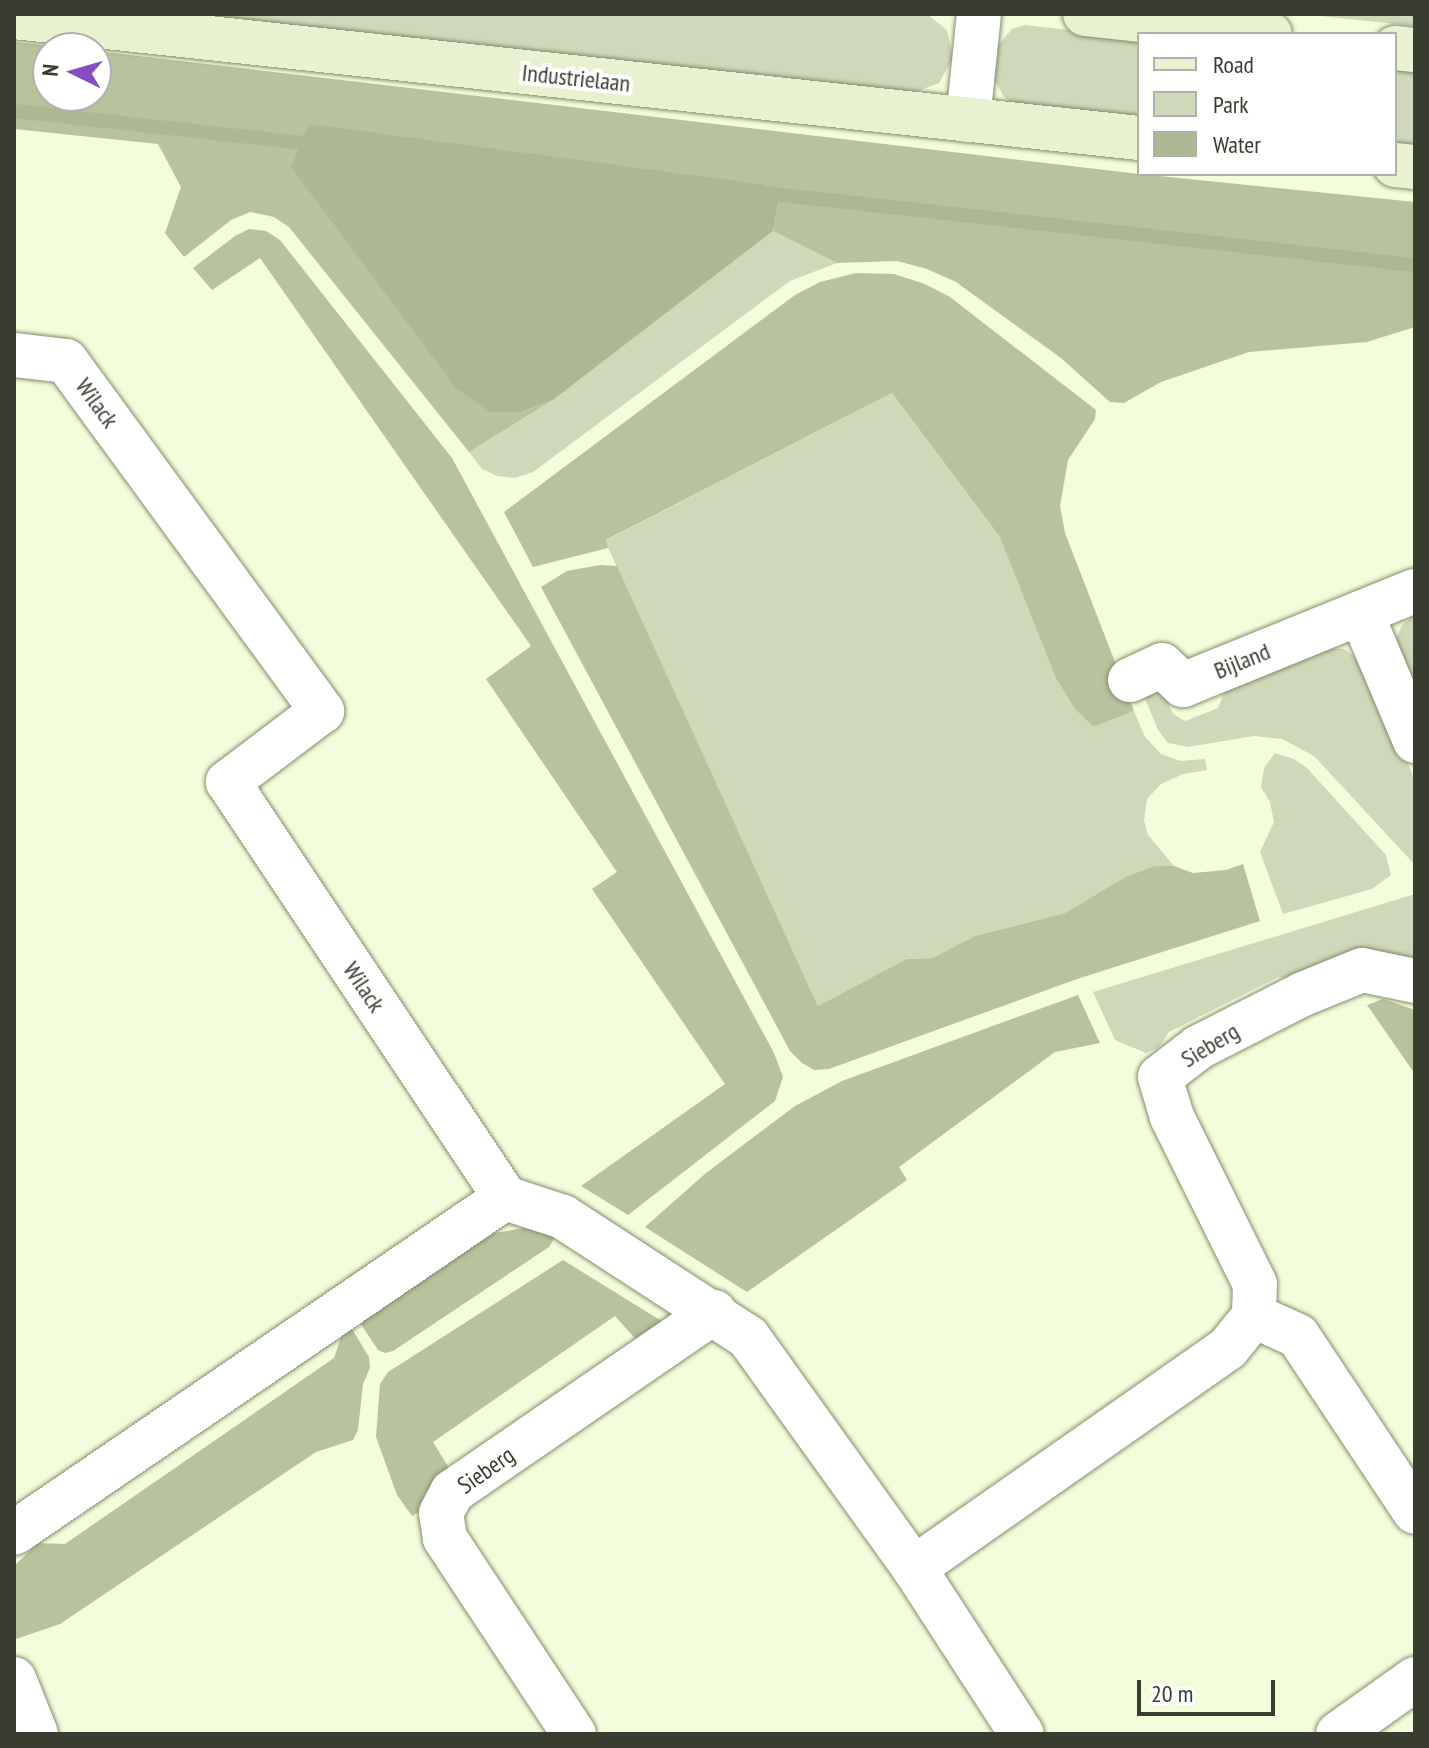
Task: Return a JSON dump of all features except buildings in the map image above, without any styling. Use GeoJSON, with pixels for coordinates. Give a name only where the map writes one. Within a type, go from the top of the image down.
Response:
{"type":"FeatureCollection","features":[{"type":"Feature","properties":{"kind":"main road"},"geometry":{"type":"LineString","coordinates":[[1085,14],[1252,32]]}},
{"type":"Feature","properties":{"kind":"main road","name":"Industrielaan"},"geometry":{"type":"LineString","coordinates":[[14,17],[1137,138]]}},
{"type":"Feature","properties":{"kind":"street"},"geometry":{"type":"LineString","coordinates":[[968,120],[979,14]]}},
{"type":"Feature","properties":{"kind":"street","name":"Wilack"},"geometry":{"type":"LineString","coordinates":[[14,355],[66,361],[322,711],[228,782],[505,1198]]}},
{"type":"Feature","properties":{"kind":"street","name":"Bijland"},"geometry":{"type":"LineString","coordinates":[[1130,680],[1162,665],[1183,685],[1415,591]]}},
{"type":"Feature","properties":{"kind":"street"},"geometry":{"type":"LineString","coordinates":[[1361,613],[1415,741]]}},
{"type":"Feature","properties":{"kind":"street","name":"Sieberg"},"geometry":{"type":"LineString","coordinates":[[1254,1316],[1255,1284],[1172,1117],[1160,1077],[1199,1047],[1303,994],[1362,970],[1415,981]]}},
{"type":"Feature","properties":{"kind":"street"},"geometry":{"type":"LineString","coordinates":[[14,1533],[505,1198],[563,1217],[714,1312],[748,1337],[914,1568],[1022,1734]]}},
{"type":"Feature","properties":{"kind":"street","name":"Sieberg"},"geometry":{"type":"LineString","coordinates":[[574,1734],[445,1538],[441,1513],[452,1492],[714,1312]]}},
{"type":"Feature","properties":{"kind":"street"},"geometry":{"type":"LineString","coordinates":[[914,1568],[1228,1348],[1254,1316],[1298,1336],[1415,1512]]}},
{"type":"Feature","properties":{"kind":"street"},"geometry":{"type":"LineString","coordinates":[[1338,1734],[1415,1679]]}},
{"type":"Feature","properties":{"kind":"street"},"geometry":{"type":"LineString","coordinates":[[15,1686],[36,1734]]}},
{"type":"Feature","properties":{"kind":"green space"},"geometry":{"type":"Polygon","coordinates":[[[178,14],[927,14],[947,30],[953,58],[939,83],[913,93],[178,14]]]}},
{"type":"Feature","properties":{"kind":"green space"},"geometry":{"type":"Polygon","coordinates":[[[1301,14],[1415,14],[1415,26],[1301,14]]]}},
{"type":"Feature","properties":{"kind":"green space"},"geometry":{"type":"Polygon","coordinates":[[[1025,25],[1137,38],[1137,117],[1015,104],[1004,97],[991,74],[995,49],[1012,29],[1025,25]]]}},
{"type":"Feature","properties":{"kind":"green space"},"geometry":{"type":"Polygon","coordinates":[[[1397,65],[1415,67],[1415,147],[1397,145],[1397,65]]]}},
{"type":"Feature","properties":{"kind":"green space"},"geometry":{"type":"Polygon","coordinates":[[[773,231],[837,263],[790,281],[533,472],[515,478],[497,476],[482,469],[469,452],[553,400],[773,231]]]}},
{"type":"Feature","properties":{"kind":"green space"},"geometry":{"type":"Polygon","coordinates":[[[892,393],[1000,537],[1094,727],[1134,711],[1145,737],[1161,754],[1181,761],[1205,759],[1207,770],[1183,774],[1161,784],[1147,799],[1144,820],[1148,835],[1174,866],[1154,866],[1125,877],[1065,913],[975,936],[932,958],[906,959],[818,1006],[605,541],[892,393]]]}},
{"type":"Feature","properties":{"kind":"green space"},"geometry":{"type":"Polygon","coordinates":[[[1415,614],[1415,708],[1396,639],[1402,625],[1415,614]]]}},
{"type":"Feature","properties":{"kind":"green space"},"geometry":{"type":"Polygon","coordinates":[[[1323,648],[1344,649],[1370,668],[1415,781],[1415,865],[1314,756],[1282,739],[1254,736],[1188,747],[1168,743],[1158,730],[1139,684],[1156,676],[1173,714],[1185,721],[1218,708],[1226,688],[1323,648]]]}},
{"type":"Feature","properties":{"kind":"green space"},"geometry":{"type":"Polygon","coordinates":[[[1275,753],[1294,759],[1307,768],[1386,855],[1391,875],[1372,889],[1283,914],[1260,852],[1274,822],[1270,802],[1261,787],[1264,768],[1275,753]]]}},
{"type":"Feature","properties":{"kind":"green space"},"geometry":{"type":"Polygon","coordinates":[[[1415,894],[1415,963],[1296,979],[1278,977],[1169,1032],[1159,1047],[1146,1053],[1115,1040],[1093,992],[1415,894]]]}},
{"type":"Feature","properties":{"kind":"shaded area"},"geometry":{"type":"Polygon","coordinates":[[[14,42],[32,44],[32,112],[112,112],[112,53],[1137,176],[1415,202],[1415,327],[1367,342],[1249,352],[1161,382],[1124,403],[1110,402],[1061,358],[956,282],[927,269],[897,261],[837,263],[773,231],[778,204],[521,412],[553,400],[469,452],[289,227],[274,217],[250,212],[231,220],[184,257],[165,233],[181,187],[158,144],[14,129],[14,42]]]}},
{"type":"Feature","properties":{"kind":"shaded area"},"geometry":{"type":"Polygon","coordinates":[[[249,229],[266,231],[280,240],[452,458],[774,1053],[783,1077],[775,1101],[628,1215],[581,1186],[725,1084],[592,889],[617,872],[486,679],[531,646],[260,258],[212,290],[193,268],[249,229]]]}},
{"type":"Feature","properties":{"kind":"shaded area"},"geometry":{"type":"Polygon","coordinates":[[[856,273],[894,274],[925,284],[950,297],[1096,410],[1095,419],[1068,460],[1060,506],[1065,533],[1134,711],[1094,727],[1075,709],[1056,678],[1000,537],[892,393],[606,540],[608,548],[533,567],[504,512],[795,295],[820,282],[856,273]]]}},
{"type":"Feature","properties":{"kind":"shaded area"},"geometry":{"type":"Polygon","coordinates":[[[600,565],[617,566],[818,1006],[906,959],[932,958],[975,936],[1065,913],[1125,877],[1154,866],[1174,866],[1193,873],[1226,870],[1243,864],[1260,921],[1077,979],[829,1069],[814,1070],[790,1051],[541,587],[567,571],[600,565]]]}},
{"type":"Feature","properties":{"kind":"shaded area"},"geometry":{"type":"Polygon","coordinates":[[[1078,995],[1100,1043],[1055,1052],[899,1167],[907,1180],[747,1292],[645,1227],[706,1173],[795,1106],[842,1081],[1078,995]]]}},
{"type":"Feature","properties":{"kind":"shaded area"},"geometry":{"type":"Polygon","coordinates":[[[1383,999],[1415,1010],[1415,1074],[1367,1005],[1383,999]]]}},
{"type":"Feature","properties":{"kind":"shaded area"},"geometry":{"type":"Polygon","coordinates":[[[524,1228],[557,1234],[549,1247],[393,1351],[385,1353],[378,1350],[360,1323],[483,1235],[524,1228]]]}},
{"type":"Feature","properties":{"kind":"shaded area"},"geometry":{"type":"Polygon","coordinates":[[[563,1260],[668,1325],[639,1343],[615,1316],[433,1442],[452,1473],[425,1494],[420,1511],[412,1516],[397,1495],[376,1437],[380,1384],[388,1372],[563,1260]]]}},
{"type":"Feature","properties":{"kind":"shaded area"},"geometry":{"type":"Polygon","coordinates":[[[352,1329],[369,1357],[370,1368],[363,1384],[358,1430],[353,1440],[316,1452],[60,1624],[16,1639],[14,1566],[38,1543],[65,1544],[334,1358],[341,1337],[352,1329]]]}},
{"type":"Feature","properties":{"kind":"water"},"geometry":{"type":"Polygon","coordinates":[[[309,124],[765,185],[778,204],[773,231],[553,400],[521,412],[490,412],[456,388],[291,167],[309,124]]]}},
{"type":"Feature","properties":{"kind":"waterway"},"geometry":{"type":"LineString","coordinates":[[14,111],[320,145]]}},
{"type":"Feature","properties":{"kind":"waterway"},"geometry":{"type":"LineString","coordinates":[[754,192],[1415,265]]}}]}
